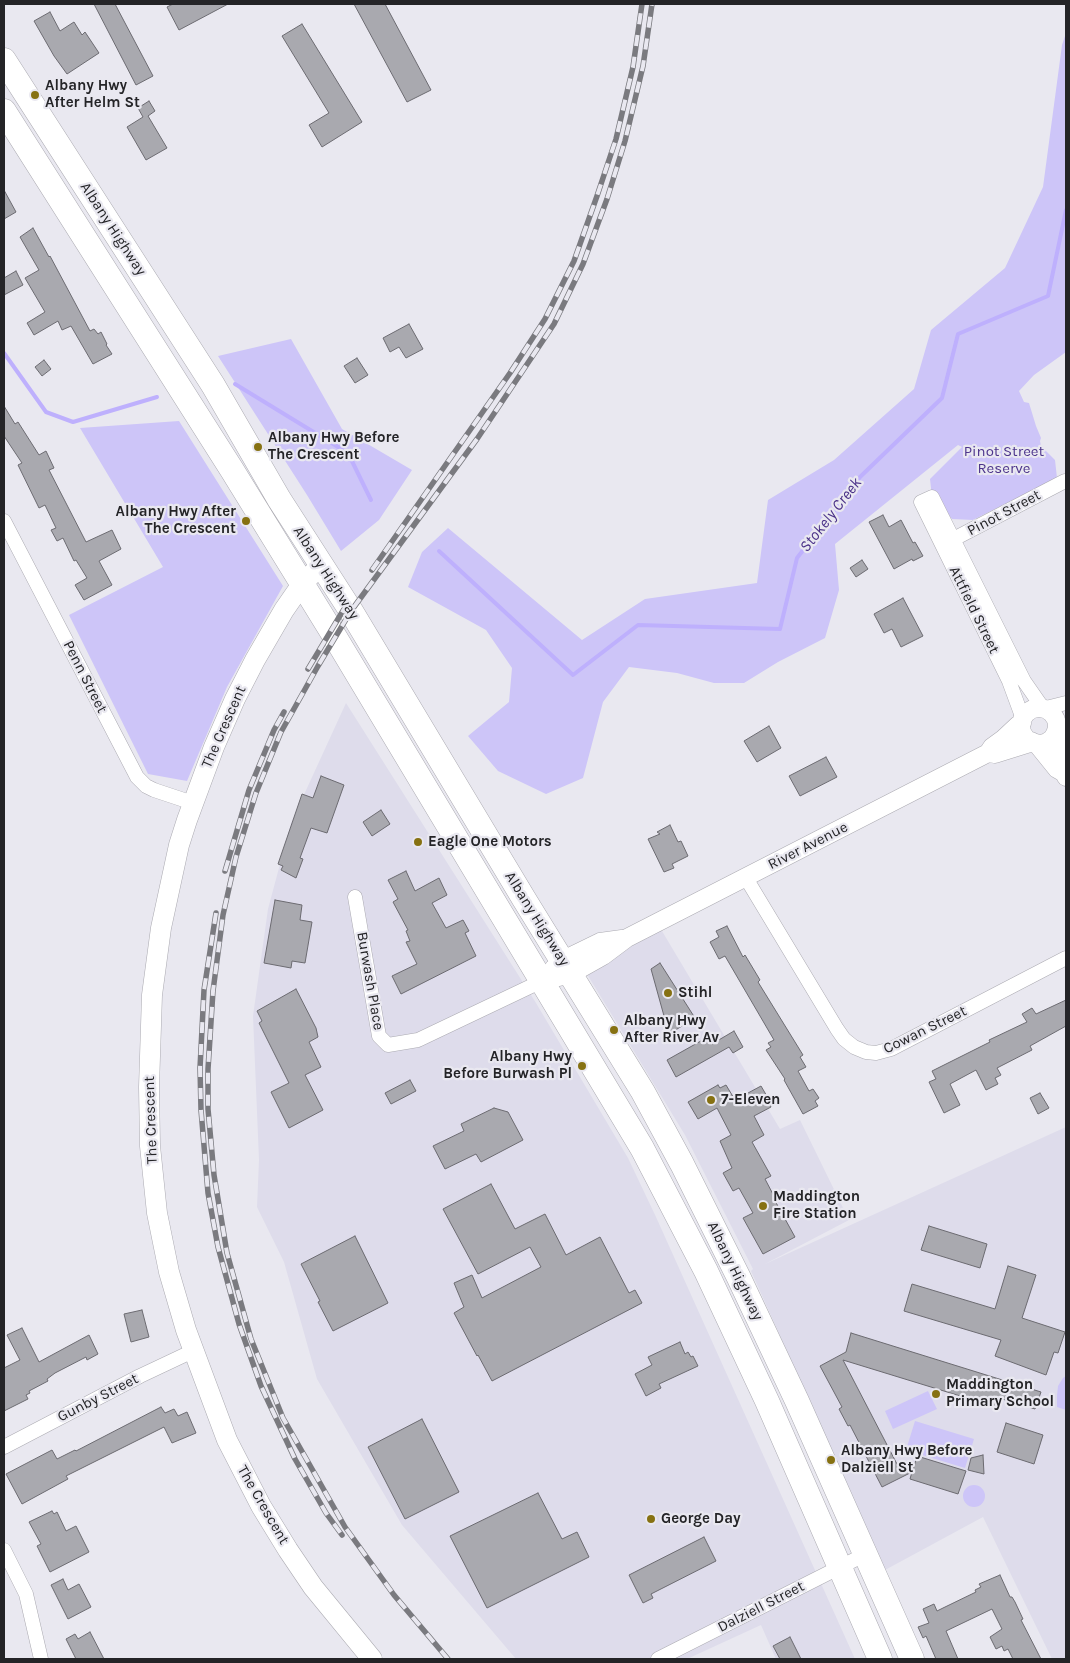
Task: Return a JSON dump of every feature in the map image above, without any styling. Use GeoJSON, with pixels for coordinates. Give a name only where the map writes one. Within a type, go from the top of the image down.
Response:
{"type":"FeatureCollection","features":[{"type":"Feature","properties":{"kind":"highway","name":"Albany Highway"},"geometry":{"type":"LineString","coordinates":[[4,60],[213,385],[279,499],[351,610],[661,1125],[724,1247],[797,1401],[864,1555],[912,1659]]}},
{"type":"Feature","properties":{"kind":"highway","name":"Albany Highway"},"geometry":{"type":"LineString","coordinates":[[4,112],[232,470],[373,700],[642,1148],[700,1260],[767,1401],[880,1659]]}},
{"type":"Feature","properties":{"kind":"highway"},"geometry":{"type":"LineString","coordinates":[[373,700],[395,685]]}},
{"type":"Feature","properties":{"kind":"highway"},"geometry":{"type":"LineString","coordinates":[[700,1260],[724,1247]]}},
{"type":"Feature","properties":{"kind":"main road","name":"The Crescent"},"geometry":{"type":"LineString","coordinates":[[321,566],[302,584],[284,610],[235,699],[214,747],[182,837],[172,874],[158,946],[150,1021],[149,1087],[152,1162],[160,1228],[173,1285],[193,1351],[227,1440],[266,1514],[314,1587],[372,1659]]}},
{"type":"Feature","properties":{"kind":"street","name":"Pinot Street"},"geometry":{"type":"LineString","coordinates":[[948,542],[1066,481]]}},
{"type":"Feature","properties":{"kind":"street","name":"Attfield Street"},"geometry":{"type":"LineString","coordinates":[[927,499],[1009,681],[1022,721]]}},
{"type":"Feature","properties":{"kind":"street","name":"Penn Street"},"geometry":{"type":"LineString","coordinates":[[4,521],[137,777],[146,786],[154,790],[193,803]]}},
{"type":"Feature","properties":{"kind":"street","name":"Attfield Street"},"geometry":{"type":"LineString","coordinates":[[948,542],[1024,681],[1043,709]]}},
{"type":"Feature","properties":{"kind":"street"},"geometry":{"type":"LineString","coordinates":[[1065,775],[1023,734],[1022,721],[1030,711],[1066,703]]}},
{"type":"Feature","properties":{"kind":"street"},"geometry":{"type":"LineString","coordinates":[[1043,709],[1054,716],[1060,726],[1066,766],[1065,775]]}},
{"type":"Feature","properties":{"kind":"street","name":"River Avenue"},"geometry":{"type":"LineString","coordinates":[[542,981],[567,967],[603,956],[627,938],[988,753],[992,747],[1022,721]]}},
{"type":"Feature","properties":{"kind":"street"},"geometry":{"type":"LineString","coordinates":[[1033,742],[1046,742],[1051,739],[1060,726]]}},
{"type":"Feature","properties":{"kind":"street","name":"River Avenue"},"geometry":{"type":"LineString","coordinates":[[988,753],[994,754],[1033,742]]}},
{"type":"Feature","properties":{"kind":"street","name":"Cowan Street"},"geometry":{"type":"LineString","coordinates":[[746,878],[837,1029],[844,1039],[854,1047],[866,1052],[876,1053],[891,1050],[1066,958]]}},
{"type":"Feature","properties":{"kind":"street","name":"Burwash Place"},"geometry":{"type":"LineString","coordinates":[[355,897],[379,1036],[388,1045],[418,1040],[542,981]]}},
{"type":"Feature","properties":{"kind":"street","name":"Gunby Street"},"geometry":{"type":"LineString","coordinates":[[4,1447],[140,1376],[193,1351]]}},
{"type":"Feature","properties":{"kind":"street"},"geometry":{"type":"LineString","coordinates":[[4,1550],[26,1594],[41,1659]]}},
{"type":"Feature","properties":{"kind":"street","name":"Dalziell Street"},"geometry":{"type":"LineString","coordinates":[[658,1659],[864,1555]]}},
{"type":"Feature","properties":{"kind":"shaded area"},"geometry":{"type":"Polygon","coordinates":[[[346,703],[536,1003],[628,1158],[855,1659],[776,1659],[761,1625],[687,1659],[516,1659],[402,1525],[317,1379],[284,1262],[257,1207],[259,1160],[253,1016],[268,909],[291,823],[346,703]]]}},
{"type":"Feature","properties":{"kind":"shaded area","name":"Maddington Primary School"},"geometry":{"type":"Polygon","coordinates":[[[656,921],[780,1129],[800,1120],[849,1220],[765,1264],[1066,1127],[1066,1659],[1052,1659],[983,1517],[885,1570],[751,1271],[753,1269],[685,1135],[579,961],[656,921]]]}},
{"type":"Feature","properties":{"kind":"green space","name":"Pinot Street Reserve"},"geometry":{"type":"Polygon","coordinates":[[[1066,33],[1066,352],[1034,375],[1019,391],[1024,402],[1029,403],[1041,438],[1041,446],[1055,460],[1057,478],[973,520],[952,519],[932,497],[930,479],[962,447],[958,445],[835,544],[839,590],[825,638],[778,662],[744,683],[714,683],[677,673],[629,667],[603,702],[583,778],[546,794],[498,771],[468,736],[509,702],[512,668],[486,630],[408,587],[422,552],[448,528],[582,640],[645,599],[757,583],[768,500],[834,460],[914,389],[931,330],[1005,268],[1043,187],[1062,45],[1066,33]]]}},
{"type":"Feature","properties":{"kind":"green space"},"geometry":{"type":"Polygon","coordinates":[[[291,339],[342,429],[412,470],[379,520],[341,551],[218,356],[291,339]]]}},
{"type":"Feature","properties":{"kind":"green space"},"geometry":{"type":"Polygon","coordinates":[[[179,421],[283,586],[227,687],[187,781],[148,774],[69,615],[163,567],[80,428],[179,421]]]}},
{"type":"Feature","properties":{"kind":"green space"},"geometry":{"type":"Polygon","coordinates":[[[1066,1376],[1066,1410],[1057,1407],[1057,1396],[1058,1386],[1066,1376]]]}},
{"type":"Feature","properties":{"kind":"green space"},"geometry":{"type":"Polygon","coordinates":[[[928,1391],[937,1409],[893,1429],[885,1411],[928,1391]]]}},
{"type":"Feature","properties":{"kind":"green space"},"geometry":{"type":"Polygon","coordinates":[[[915,1421],[974,1439],[965,1468],[906,1450],[915,1421]]]}},
{"type":"Feature","properties":{"kind":"green space"},"geometry":{"type":"Polygon","coordinates":[[[974,1485],[982,1488],[985,1496],[982,1504],[974,1507],[966,1504],[963,1496],[966,1488],[974,1485]]]}},
{"type":"Feature","properties":{"kind":"building"},"geometry":{"type":"Polygon","coordinates":[[[94,4],[115,4],[153,76],[136,85],[94,4]]]}},
{"type":"Feature","properties":{"kind":"building"},"geometry":{"type":"Polygon","coordinates":[[[173,4],[228,4],[179,30],[167,7],[173,4]]]}},
{"type":"Feature","properties":{"kind":"building"},"geometry":{"type":"Polygon","coordinates":[[[354,4],[385,4],[431,90],[407,102],[354,4]]]}},
{"type":"Feature","properties":{"kind":"building"},"geometry":{"type":"Polygon","coordinates":[[[50,12],[60,31],[74,22],[82,35],[85,32],[99,53],[67,74],[54,56],[34,21],[50,12]]]}},
{"type":"Feature","properties":{"kind":"building"},"geometry":{"type":"Polygon","coordinates":[[[302,24],[362,122],[322,147],[309,125],[329,113],[282,36],[302,24]]]}},
{"type":"Feature","properties":{"kind":"building"},"geometry":{"type":"Polygon","coordinates":[[[149,101],[155,111],[148,116],[167,148],[146,160],[127,127],[143,117],[138,108],[149,101]]]}},
{"type":"Feature","properties":{"kind":"building"},"geometry":{"type":"Polygon","coordinates":[[[4,190],[16,212],[4,219],[4,190]]]}},
{"type":"Feature","properties":{"kind":"building"},"geometry":{"type":"Polygon","coordinates":[[[33,228],[90,331],[94,329],[98,334],[101,332],[112,354],[93,364],[71,326],[62,330],[58,321],[34,335],[27,323],[45,312],[25,278],[39,270],[20,237],[33,228]]]}},
{"type":"Feature","properties":{"kind":"building"},"geometry":{"type":"Polygon","coordinates":[[[16,271],[23,285],[4,295],[4,278],[16,271]]]}},
{"type":"Feature","properties":{"kind":"building"},"geometry":{"type":"Polygon","coordinates":[[[409,324],[423,349],[406,358],[399,347],[390,352],[383,338],[409,324]]]}},
{"type":"Feature","properties":{"kind":"building"},"geometry":{"type":"Polygon","coordinates":[[[357,358],[368,375],[355,383],[344,366],[357,358]]]}},
{"type":"Feature","properties":{"kind":"building"},"geometry":{"type":"Polygon","coordinates":[[[44,360],[51,369],[42,376],[35,367],[44,360]]]}},
{"type":"Feature","properties":{"kind":"building"},"geometry":{"type":"Polygon","coordinates":[[[4,406],[15,424],[18,422],[39,455],[46,451],[54,468],[49,470],[86,542],[112,530],[121,549],[99,561],[112,585],[84,600],[75,585],[87,578],[76,560],[74,561],[63,538],[57,541],[51,530],[56,528],[45,505],[39,508],[18,465],[22,463],[4,436],[4,406]]]}},
{"type":"Feature","properties":{"kind":"building"},"geometry":{"type":"Polygon","coordinates":[[[883,515],[889,527],[901,520],[913,543],[915,542],[923,556],[913,561],[912,559],[894,569],[869,522],[883,515]]]}},
{"type":"Feature","properties":{"kind":"building"},"geometry":{"type":"Polygon","coordinates":[[[862,560],[868,569],[856,577],[850,568],[862,560]]]}},
{"type":"Feature","properties":{"kind":"building"},"geometry":{"type":"Polygon","coordinates":[[[903,598],[923,636],[901,647],[892,629],[884,633],[874,614],[903,598]]]}},
{"type":"Feature","properties":{"kind":"building"},"geometry":{"type":"Polygon","coordinates":[[[769,726],[781,748],[757,762],[744,741],[769,726]]]}},
{"type":"Feature","properties":{"kind":"building"},"geometry":{"type":"Polygon","coordinates":[[[826,757],[837,777],[800,796],[789,776],[826,757]]]}},
{"type":"Feature","properties":{"kind":"building"},"geometry":{"type":"Polygon","coordinates":[[[321,776],[344,785],[327,833],[311,828],[300,858],[303,859],[296,878],[281,870],[283,866],[278,864],[302,794],[313,798],[321,776]]]}},
{"type":"Feature","properties":{"kind":"building"},"geometry":{"type":"Polygon","coordinates":[[[381,810],[390,824],[372,836],[363,822],[381,810]]]}},
{"type":"Feature","properties":{"kind":"building"},"geometry":{"type":"Polygon","coordinates":[[[670,825],[678,842],[681,841],[688,856],[672,864],[674,868],[664,872],[648,839],[660,834],[657,832],[670,825]]]}},
{"type":"Feature","properties":{"kind":"building"},"geometry":{"type":"Polygon","coordinates":[[[406,871],[415,891],[439,878],[447,895],[432,903],[446,928],[463,920],[469,931],[465,933],[476,956],[401,994],[392,976],[417,964],[406,942],[410,941],[406,931],[408,930],[393,902],[398,899],[388,880],[406,871]]]}},
{"type":"Feature","properties":{"kind":"building"},"geometry":{"type":"Polygon","coordinates":[[[275,900],[302,905],[300,920],[312,922],[305,963],[292,961],[291,968],[264,963],[275,900]]]}},
{"type":"Feature","properties":{"kind":"building"},"geometry":{"type":"Polygon","coordinates":[[[727,926],[743,957],[745,955],[760,980],[758,982],[803,1055],[800,1057],[806,1067],[798,1071],[809,1091],[813,1089],[819,1098],[815,1101],[818,1106],[803,1114],[785,1079],[766,1050],[771,1047],[768,1043],[774,1040],[725,956],[719,959],[710,942],[719,937],[716,931],[727,926]]]}},
{"type":"Feature","properties":{"kind":"building","name":"Stihl"},"geometry":{"type":"Polygon","coordinates":[[[660,963],[695,1018],[669,1034],[651,969],[660,963]]]}},
{"type":"Feature","properties":{"kind":"building"},"geometry":{"type":"Polygon","coordinates":[[[296,989],[316,1028],[318,1037],[309,1042],[321,1067],[305,1075],[323,1110],[289,1128],[271,1092],[289,1083],[259,1023],[262,1021],[257,1011],[296,989]]]}},
{"type":"Feature","properties":{"kind":"building"},"geometry":{"type":"Polygon","coordinates":[[[1066,1000],[1066,1026],[1030,1046],[1032,1050],[997,1068],[1001,1075],[995,1078],[998,1084],[986,1090],[976,1070],[950,1084],[960,1105],[944,1113],[929,1082],[936,1079],[932,1071],[1027,1022],[1022,1014],[1032,1008],[1036,1014],[1066,1000]]]}},
{"type":"Feature","properties":{"kind":"building","name":"7-Eleven"},"geometry":{"type":"Polygon","coordinates":[[[734,1031],[743,1047],[733,1053],[729,1047],[676,1077],[667,1060],[708,1037],[712,1044],[734,1031]]]}},
{"type":"Feature","properties":{"kind":"building"},"geometry":{"type":"Polygon","coordinates":[[[410,1080],[416,1091],[391,1104],[385,1093],[410,1080]]]}},
{"type":"Feature","properties":{"kind":"building"},"geometry":{"type":"Polygon","coordinates":[[[718,1085],[720,1088],[726,1085],[735,1100],[761,1086],[771,1107],[754,1116],[764,1135],[752,1142],[771,1176],[765,1179],[774,1199],[795,1237],[763,1254],[743,1218],[753,1213],[739,1188],[733,1191],[723,1173],[732,1168],[720,1141],[731,1135],[717,1108],[698,1119],[688,1102],[718,1085]]]}},
{"type":"Feature","properties":{"kind":"building"},"geometry":{"type":"Polygon","coordinates":[[[1040,1093],[1049,1108],[1038,1114],[1030,1098],[1040,1093]]]}},
{"type":"Feature","properties":{"kind":"building"},"geometry":{"type":"Polygon","coordinates":[[[494,1108],[508,1112],[523,1140],[481,1162],[476,1154],[445,1169],[433,1146],[464,1131],[461,1124],[494,1108]]]}},
{"type":"Feature","properties":{"kind":"building"},"geometry":{"type":"Polygon","coordinates":[[[491,1184],[515,1229],[545,1214],[566,1255],[600,1237],[629,1293],[635,1290],[642,1303],[492,1381],[454,1313],[464,1307],[454,1283],[472,1275],[482,1298],[541,1267],[530,1247],[478,1274],[443,1209],[491,1184]]]}},
{"type":"Feature","properties":{"kind":"building"},"geometry":{"type":"Polygon","coordinates":[[[929,1226],[987,1244],[980,1268],[921,1250],[929,1226]]]}},
{"type":"Feature","properties":{"kind":"building"},"geometry":{"type":"Polygon","coordinates":[[[355,1236],[388,1303],[333,1331],[301,1264],[355,1236]]]}},
{"type":"Feature","properties":{"kind":"building"},"geometry":{"type":"Polygon","coordinates":[[[1008,1266],[1036,1275],[1022,1318],[1065,1332],[1058,1353],[1054,1352],[1046,1375],[995,1356],[1001,1340],[904,1311],[912,1284],[995,1309],[1008,1266]]]}},
{"type":"Feature","properties":{"kind":"building"},"geometry":{"type":"Polygon","coordinates":[[[142,1310],[149,1337],[131,1342],[124,1314],[142,1310]]]}},
{"type":"Feature","properties":{"kind":"building"},"geometry":{"type":"Polygon","coordinates":[[[22,1328],[39,1362],[89,1335],[98,1354],[87,1360],[86,1357],[55,1373],[47,1379],[48,1381],[29,1391],[30,1393],[26,1395],[28,1399],[4,1411],[4,1368],[20,1360],[7,1335],[22,1328]]]}},
{"type":"Feature","properties":{"kind":"building"},"geometry":{"type":"Polygon","coordinates":[[[851,1333],[1041,1392],[1035,1409],[999,1398],[996,1407],[843,1360],[898,1466],[913,1470],[917,1456],[966,1471],[958,1494],[910,1479],[912,1472],[882,1487],[850,1425],[848,1426],[839,1409],[842,1407],[820,1366],[846,1352],[851,1333]]]}},
{"type":"Feature","properties":{"kind":"building"},"geometry":{"type":"Polygon","coordinates":[[[680,1342],[685,1354],[688,1352],[691,1357],[693,1356],[698,1366],[659,1384],[661,1388],[646,1396],[635,1374],[652,1365],[648,1357],[680,1342]]]}},
{"type":"Feature","properties":{"kind":"building"},"geometry":{"type":"Polygon","coordinates":[[[161,1407],[165,1413],[174,1409],[178,1416],[187,1412],[196,1433],[172,1443],[164,1427],[66,1476],[68,1479],[22,1504],[6,1474],[52,1450],[57,1459],[76,1451],[161,1407]]]}},
{"type":"Feature","properties":{"kind":"building"},"geometry":{"type":"Polygon","coordinates":[[[422,1419],[459,1492],[405,1519],[368,1447],[422,1419]]]}},
{"type":"Feature","properties":{"kind":"building"},"geometry":{"type":"Polygon","coordinates":[[[1006,1423],[1043,1435],[1034,1464],[997,1452],[1006,1423]]]}},
{"type":"Feature","properties":{"kind":"building"},"geometry":{"type":"Polygon","coordinates":[[[983,1455],[984,1474],[968,1470],[971,1458],[983,1455]]]}},
{"type":"Feature","properties":{"kind":"building"},"geometry":{"type":"Polygon","coordinates":[[[538,1493],[562,1539],[577,1532],[589,1557],[487,1608],[450,1536],[538,1493]]]}},
{"type":"Feature","properties":{"kind":"building"},"geometry":{"type":"Polygon","coordinates":[[[52,1511],[54,1514],[57,1512],[66,1531],[76,1526],[89,1552],[50,1572],[37,1546],[41,1544],[29,1522],[52,1511]]]}},
{"type":"Feature","properties":{"kind":"building"},"geometry":{"type":"Polygon","coordinates":[[[704,1537],[716,1561],[651,1594],[653,1598],[643,1603],[629,1575],[704,1537]]]}},
{"type":"Feature","properties":{"kind":"building"},"geometry":{"type":"Polygon","coordinates":[[[1000,1575],[1010,1597],[1015,1602],[1023,1619],[1021,1620],[1041,1659],[1013,1659],[1008,1649],[1004,1651],[1002,1646],[996,1649],[990,1637],[1002,1629],[992,1609],[946,1631],[958,1659],[936,1659],[926,1636],[923,1638],[918,1627],[929,1623],[923,1609],[934,1604],[937,1611],[976,1592],[975,1590],[981,1587],[979,1584],[1000,1575]]]}},
{"type":"Feature","properties":{"kind":"building"},"geometry":{"type":"Polygon","coordinates":[[[63,1579],[68,1590],[79,1584],[91,1607],[68,1619],[51,1585],[63,1579]]]}},
{"type":"Feature","properties":{"kind":"building"},"geometry":{"type":"Polygon","coordinates":[[[90,1632],[104,1659],[76,1659],[66,1639],[75,1634],[78,1639],[90,1632]]]}},
{"type":"Feature","properties":{"kind":"building"},"geometry":{"type":"Polygon","coordinates":[[[790,1637],[801,1659],[780,1659],[773,1646],[790,1637]]]}},
{"type":"Feature","properties":{"kind":"waterway","name":"Stokely Creek"},"geometry":{"type":"LineString","coordinates":[[439,551],[573,675],[638,625],[780,629],[797,558],[860,477],[942,398],[958,334],[1048,296],[1066,210]]}},
{"type":"Feature","properties":{"kind":"waterway"},"geometry":{"type":"LineString","coordinates":[[4,353],[46,412],[73,422],[157,397]]}},
{"type":"Feature","properties":{"kind":"waterway"},"geometry":{"type":"LineString","coordinates":[[235,384],[348,453],[371,500]]}},
{"type":"Feature","properties":{"kind":"railway"},"geometry":{"type":"LineString","coordinates":[[372,570],[510,373],[545,319],[574,261],[616,139],[633,67],[642,4]]}},
{"type":"Feature","properties":{"kind":"railway"},"geometry":{"type":"LineString","coordinates":[[448,1659],[394,1595],[345,1527],[283,1418],[251,1339],[227,1253],[214,1175],[208,1109],[208,1069],[213,991],[223,915],[236,857],[256,793],[281,732],[351,611],[477,439],[554,324],[583,264],[607,199],[625,141],[643,66],[652,4]]}},
{"type":"Feature","properties":{"kind":"railway"},"geometry":{"type":"LineString","coordinates":[[308,669],[344,609]]}},
{"type":"Feature","properties":{"kind":"railway"},"geometry":{"type":"LineString","coordinates":[[225,871],[249,790],[274,730],[284,712]]}},
{"type":"Feature","properties":{"kind":"railway"},"geometry":{"type":"LineString","coordinates":[[216,913],[204,990],[200,1068],[201,1110],[208,1193],[218,1247],[239,1324],[261,1386],[295,1459],[326,1513],[342,1535]]}},
{"type":"Feature","properties":{"kind":"place","name":"Albany Hwy After Helm St"},"geometry":{"type":"Point","coordinates":[35,95]}},
{"type":"Feature","properties":{"kind":"place","name":"Albany Hwy Before The Crescent"},"geometry":{"type":"Point","coordinates":[258,447]}},
{"type":"Feature","properties":{"kind":"place","name":"Albany Hwy After The Crescent"},"geometry":{"type":"Point","coordinates":[246,521]}},
{"type":"Feature","properties":{"kind":"place","name":"Eagle One Motors"},"geometry":{"type":"Point","coordinates":[418,842]}},
{"type":"Feature","properties":{"kind":"place","name":"Stihl"},"geometry":{"type":"Point","coordinates":[668,993]}},
{"type":"Feature","properties":{"kind":"place","name":"Albany Hwy After River Av"},"geometry":{"type":"Point","coordinates":[614,1030]}},
{"type":"Feature","properties":{"kind":"place","name":"Albany Hwy Before Burwash Pl"},"geometry":{"type":"Point","coordinates":[582,1066]}},
{"type":"Feature","properties":{"kind":"place","name":"7-Eleven"},"geometry":{"type":"Point","coordinates":[711,1100]}},
{"type":"Feature","properties":{"kind":"place","name":"Maddington Fire Station"},"geometry":{"type":"Point","coordinates":[763,1206]}},
{"type":"Feature","properties":{"kind":"place","name":"Maddington Primary School"},"geometry":{"type":"Point","coordinates":[936,1394]}},
{"type":"Feature","properties":{"kind":"place","name":"Albany Hwy Before Dalziell St"},"geometry":{"type":"Point","coordinates":[831,1460]}},
{"type":"Feature","properties":{"kind":"place","name":"George Day"},"geometry":{"type":"Point","coordinates":[651,1519]}}]}
